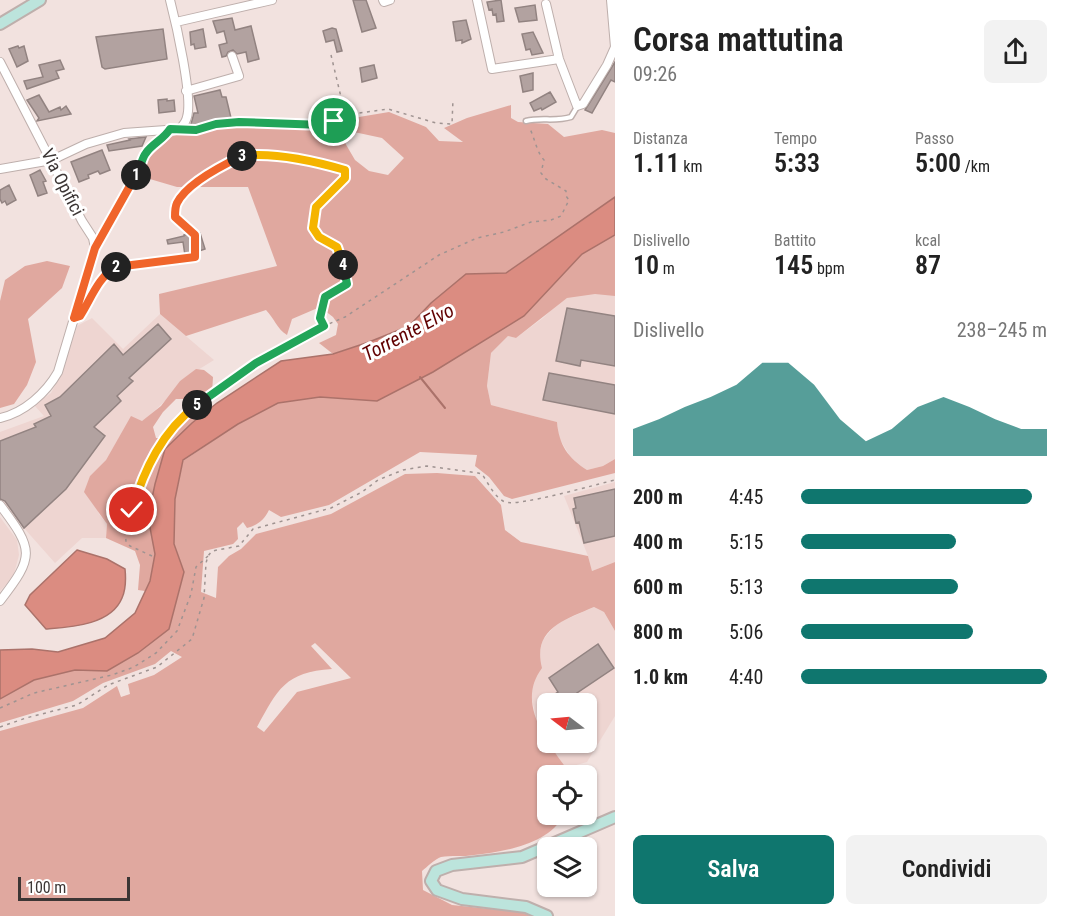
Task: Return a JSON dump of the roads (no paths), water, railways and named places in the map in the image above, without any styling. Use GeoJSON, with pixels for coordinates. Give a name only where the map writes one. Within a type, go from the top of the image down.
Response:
{"type":"FeatureCollection","features":[{"type":"Feature","properties":{"kind":"street"},"geometry":{"type":"LineString","coordinates":[[0,24],[40,0]]}},
{"type":"Feature","properties":{"kind":"street"},"geometry":{"type":"LineString","coordinates":[[0,168],[52,160],[86,144],[124,133],[180,129],[188,116],[176,22],[170,0]]}},
{"type":"Feature","properties":{"kind":"street"},"geometry":{"type":"LineString","coordinates":[[176,22],[272,0]]}},
{"type":"Feature","properties":{"kind":"street"},"geometry":{"type":"LineString","coordinates":[[383,0],[384,2],[390,0]]}},
{"type":"Feature","properties":{"kind":"street"},"geometry":{"type":"LineString","coordinates":[[477,0],[492,69],[559,59]]}},
{"type":"Feature","properties":{"kind":"street"},"geometry":{"type":"LineString","coordinates":[[605,0],[613,24]]}},
{"type":"Feature","properties":{"kind":"street"},"geometry":{"type":"LineString","coordinates":[[546,4],[559,59],[577,106],[583,104],[615,47],[611,0]]}},
{"type":"Feature","properties":{"kind":"street"},"geometry":{"type":"LineString","coordinates":[[186,91],[239,76],[232,56]]}},
{"type":"Feature","properties":{"kind":"street","name":"Via Opifici"},"geometry":{"type":"LineString","coordinates":[[0,62],[93,238],[95,248],[74,318]]}},
{"type":"Feature","properties":{"kind":"street"},"geometry":{"type":"LineString","coordinates":[[0,418],[20,412],[52,383],[58,372],[74,318]]}},
{"type":"Feature","properties":{"kind":"street"},"geometry":{"type":"LineString","coordinates":[[0,505],[19,531],[27,548],[25,564],[18,578],[0,601]]}},
{"type":"Feature","properties":{"kind":"street"},"geometry":{"type":"LineString","coordinates":[[546,916],[526,907],[462,899],[437,890],[432,881],[436,871],[452,865],[522,857],[615,817]]}},
{"type":"Feature","properties":{"kind":"lane"},"geometry":{"type":"LineString","coordinates":[[526,121],[534,118],[559,121],[571,117],[577,106]]}},
{"type":"Feature","properties":{"kind":"lane"},"geometry":{"type":"LineString","coordinates":[[74,318],[80,316],[97,285],[108,271],[117,266],[189,259]]}},
{"type":"Feature","properties":{"kind":"water","name":"Torrente Elvo"},"geometry":{"type":"Polygon","coordinates":[[[615,197],[615,235],[582,254],[524,316],[433,372],[377,401],[320,397],[278,403],[238,424],[183,460],[175,499],[174,544],[184,572],[169,629],[138,653],[107,671],[75,670],[34,680],[0,699],[0,650],[32,649],[58,652],[105,638],[135,613],[150,581],[155,554],[148,517],[165,449],[192,423],[217,403],[281,361],[333,354],[409,326],[431,303],[466,274],[506,273],[615,197]]]}},
{"type":"Feature","properties":{"kind":"water"},"geometry":{"type":"Polygon","coordinates":[[[77,550],[107,559],[125,569],[122,598],[117,607],[100,619],[89,623],[46,629],[25,605],[30,595],[77,550]]]}},
{"type":"Feature","properties":{"kind":"waterway"},"geometry":{"type":"LineString","coordinates":[[420,377],[445,408]]}}]}
